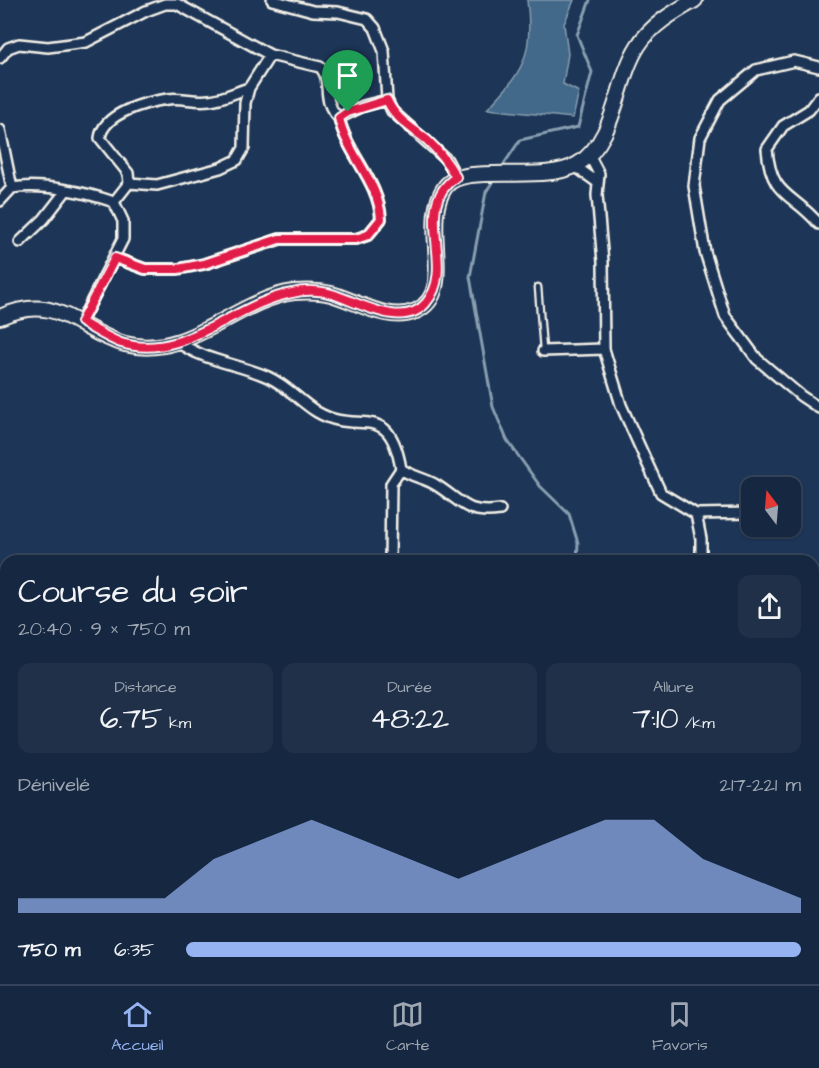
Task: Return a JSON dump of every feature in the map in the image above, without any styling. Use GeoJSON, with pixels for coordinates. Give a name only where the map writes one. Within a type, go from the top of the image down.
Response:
{"type":"FeatureCollection","features":[{"type":"Feature","properties":{"kind":"street"},"geometry":{"type":"LineString","coordinates":[[272,0],[313,11],[338,12],[367,19],[375,28],[384,51],[387,100],[392,111],[447,160],[461,176]]}},
{"type":"Feature","properties":{"kind":"street"},"geometry":{"type":"LineString","coordinates":[[0,317],[19,309],[40,308],[58,312],[81,322],[109,338],[139,347],[159,347],[178,342],[250,306],[294,292],[331,294],[384,312],[409,313],[421,308],[434,293],[438,265],[435,207],[448,183],[461,176],[544,175],[575,166],[589,155],[603,136],[638,45],[654,27],[695,0]]}},
{"type":"Feature","properties":{"kind":"street"},"geometry":{"type":"LineString","coordinates":[[0,58],[8,48],[19,44],[48,47],[86,42],[165,4],[186,8],[243,42],[270,55],[320,67],[327,80],[327,101],[339,118],[350,150],[376,193],[380,206],[381,219],[368,235],[356,239],[279,239],[204,264],[178,269],[145,269],[115,258]]}},
{"type":"Feature","properties":{"kind":"street"},"geometry":{"type":"LineString","coordinates":[[129,183],[157,185],[186,178],[237,160],[244,148],[245,103],[249,88],[270,55]]}},
{"type":"Feature","properties":{"kind":"street"},"geometry":{"type":"LineString","coordinates":[[819,67],[794,61],[756,70],[720,100],[700,138],[694,186],[705,252],[725,316],[758,359],[801,396],[819,408]]}},
{"type":"Feature","properties":{"kind":"street"},"geometry":{"type":"LineString","coordinates":[[114,202],[129,183],[128,173],[100,138],[101,128],[109,120],[150,103],[170,98],[211,100],[249,88]]}},
{"type":"Feature","properties":{"kind":"street"},"geometry":{"type":"LineString","coordinates":[[819,97],[809,110],[783,126],[767,148],[769,171],[782,193],[811,214],[819,224]]}},
{"type":"Feature","properties":{"kind":"street"},"geometry":{"type":"LineString","coordinates":[[339,118],[348,112],[387,100]]}},
{"type":"Feature","properties":{"kind":"street"},"geometry":{"type":"LineString","coordinates":[[0,130],[12,188]]}},
{"type":"Feature","properties":{"kind":"street"},"geometry":{"type":"LineString","coordinates":[[589,155],[598,174],[603,262],[604,349],[621,405],[662,493],[696,514],[741,513]]}},
{"type":"Feature","properties":{"kind":"street"},"geometry":{"type":"LineString","coordinates":[[575,166],[597,182]]}},
{"type":"Feature","properties":{"kind":"street"},"geometry":{"type":"LineString","coordinates":[[0,201],[12,188],[30,185],[114,202]]}},
{"type":"Feature","properties":{"kind":"street"},"geometry":{"type":"LineString","coordinates":[[20,242],[38,226],[65,192]]}},
{"type":"Feature","properties":{"kind":"street"},"geometry":{"type":"LineString","coordinates":[[81,322],[123,239],[123,221],[114,202]]}},
{"type":"Feature","properties":{"kind":"street"},"geometry":{"type":"LineString","coordinates":[[178,342],[193,352],[287,386],[318,412],[343,420],[374,422],[389,433],[397,445],[401,469],[391,484],[390,555]]}},
{"type":"Feature","properties":{"kind":"street"},"geometry":{"type":"LineString","coordinates":[[543,351],[604,349]]}},
{"type":"Feature","properties":{"kind":"street"},"geometry":{"type":"LineString","coordinates":[[401,469],[411,476],[434,484],[460,505],[482,513],[500,510]]}},
{"type":"Feature","properties":{"kind":"street"},"geometry":{"type":"LineString","coordinates":[[696,514],[701,539],[701,555]]}},
{"type":"Feature","properties":{"kind":"lane"},"geometry":{"type":"LineString","coordinates":[[538,287],[543,351]]}},
{"type":"Feature","properties":{"kind":"water"},"geometry":{"type":"Polygon","coordinates":[[[527,0],[574,0],[564,24],[568,54],[563,84],[579,92],[573,118],[487,109],[510,84],[524,60],[529,34],[527,0]]]}},
{"type":"Feature","properties":{"kind":"waterway"},"geometry":{"type":"LineString","coordinates":[[500,170],[520,140],[578,127],[592,72],[577,35],[590,0]]}},
{"type":"Feature","properties":{"kind":"waterway"},"geometry":{"type":"LineString","coordinates":[[495,178],[486,192],[470,277],[493,407],[507,440],[540,486],[569,514],[578,543],[577,555]]}},
{"type":"Feature","properties":{"kind":"route"},"geometry":{"type":"LineString","coordinates":[[387,100],[392,111],[401,121],[426,139],[447,160],[456,177],[448,183],[435,207],[438,265],[436,282],[434,293],[421,308],[403,314],[384,312],[369,309],[331,294],[313,291],[294,292],[250,306],[200,333],[159,347],[139,347],[122,343],[81,322],[115,258],[145,269],[178,269],[204,264],[279,239],[356,239],[368,235],[381,219],[380,206],[376,193],[342,132],[339,118],[348,112],[387,100]]}}]}
